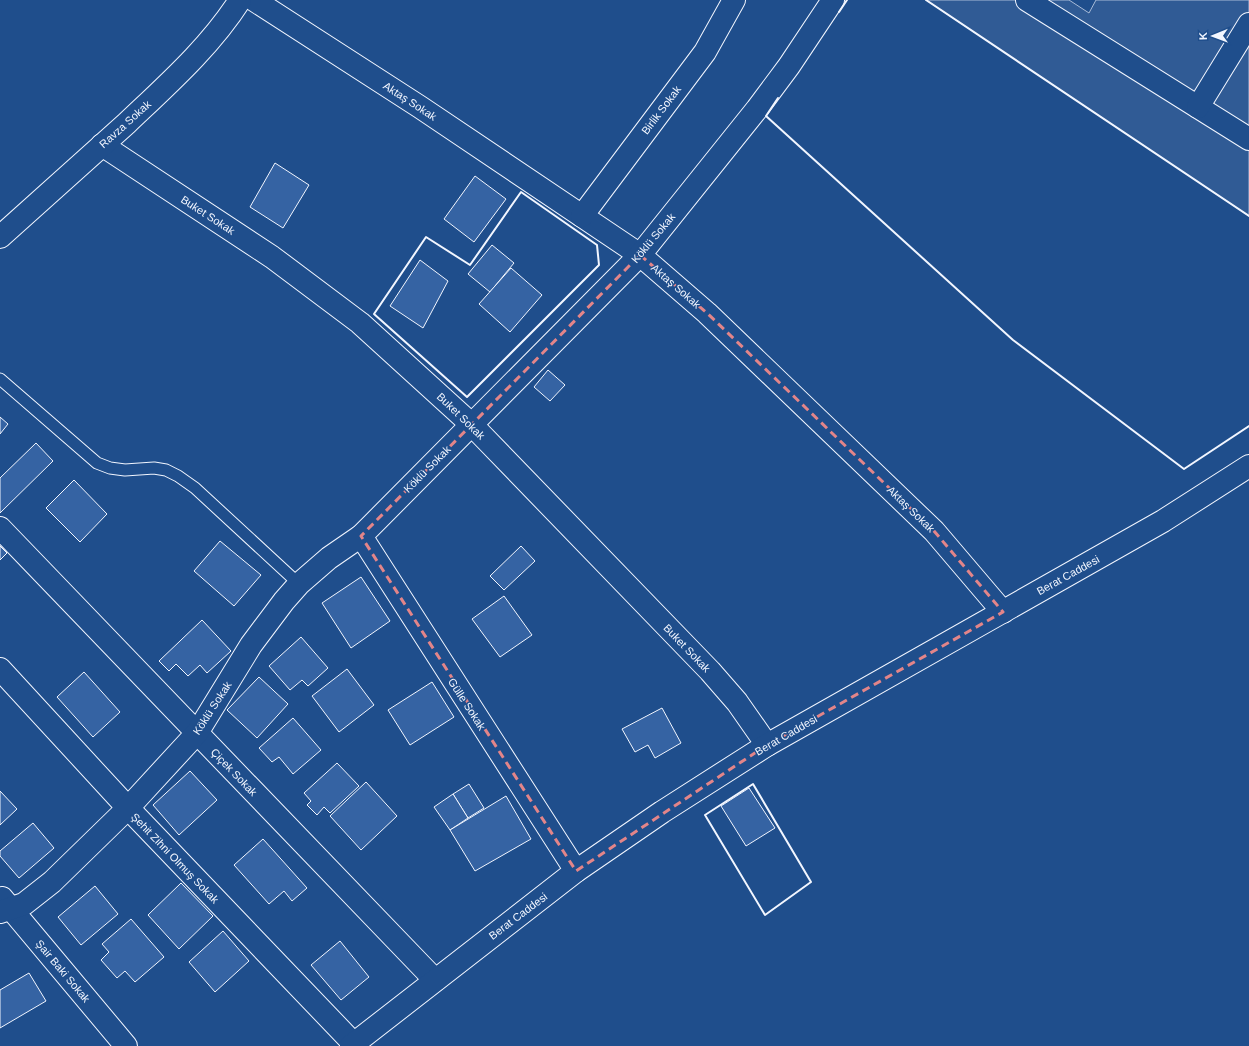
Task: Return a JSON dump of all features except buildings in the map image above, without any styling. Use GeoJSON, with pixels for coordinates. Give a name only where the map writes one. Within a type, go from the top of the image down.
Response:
{"type":"FeatureCollection","features":[{"type":"Feature","properties":{"kind":"street","name":"Ravza Sokak"},"geometry":{"type":"LineString","coordinates":[[0,237],[102,145],[193,59],[219,29],[240,0]]}},
{"type":"Feature","properties":{"kind":"street","name":"Aktaş Sokak"},"geometry":{"type":"LineString","coordinates":[[254,0],[420,106],[640,255],[707,313],[934,531],[1003,612]]}},
{"type":"Feature","properties":{"kind":"street","name":"Köklü Sokak"},"geometry":{"type":"LineString","coordinates":[[4,906],[24,904],[52,882],[128,808],[197,733],[251,645],[269,619],[299,584],[329,558],[360,536],[640,255],[789,66],[833,0]]}},
{"type":"Feature","properties":{"kind":"street"},"geometry":{"type":"LineString","coordinates":[[1027,0],[1249,139]]}},
{"type":"Feature","properties":{"kind":"street","name":"Birlik Sokak"},"geometry":{"type":"LineString","coordinates":[[582,216],[705,52],[731,1]]}},
{"type":"Feature","properties":{"kind":"street"},"geometry":{"type":"LineString","coordinates":[[1198,107],[1249,24]]}},
{"type":"Feature","properties":{"kind":"street","name":"Buket Sokak"},"geometry":{"type":"LineString","coordinates":[[102,145],[272,257],[360,323],[471,424],[710,671],[736,702],[767,745]]}},
{"type":"Feature","properties":{"kind":"street","name":"Berat Caddesi"},"geometry":{"type":"LineString","coordinates":[[352,1045],[576,871],[662,812],[767,745],[1163,521],[1249,466]]}},
{"type":"Feature","properties":{"kind":"street","name":"Çiçek Sokak"},"geometry":{"type":"LineString","coordinates":[[0,528],[435,980]]}},
{"type":"Feature","properties":{"kind":"street","name":"Gülle Sokak"},"geometry":{"type":"LineString","coordinates":[[360,536],[576,871]]}},
{"type":"Feature","properties":{"kind":"street","name":"Şehit Zihni Olmuş Sokak"},"geometry":{"type":"LineString","coordinates":[[0,669],[128,808],[352,1045]]}},
{"type":"Feature","properties":{"kind":"street","name":"Şair Baki Sokak"},"geometry":{"type":"LineString","coordinates":[[4,906],[126,1046]]}},
{"type":"Feature","properties":{"kind":"lane"},"geometry":{"type":"LineString","coordinates":[[0,379],[97,463],[110,468],[125,470],[154,468],[166,470],[189,484],[299,584]]}},
{"type":"Feature","properties":{"kind":"highlighted area"},"geometry":{"type":"Polygon","coordinates":[[[640,255],[707,313],[934,531],[1003,612],[767,745],[576,871],[361,536],[640,255]]]}},
{"type":"Feature","properties":{"kind":"shaded area"},"geometry":{"type":"Polygon","coordinates":[[[926,0],[1069,0],[1089,13],[1096,0],[1249,0],[1249,216],[926,0]]]}},
{"type":"Feature","properties":{"kind":"wall"},"geometry":{"type":"LineString","coordinates":[[839,12],[847,0]]}},
{"type":"Feature","properties":{"kind":"wall"},"geometry":{"type":"LineString","coordinates":[[926,0],[1249,216]]}},
{"type":"Feature","properties":{"kind":"wall"},"geometry":{"type":"LineString","coordinates":[[778,98],[766,116],[1013,340],[1184,469],[1249,426]]}},
{"type":"Feature","properties":{"kind":"wall"},"geometry":{"type":"LineString","coordinates":[[521,192],[597,245],[599,265],[467,397],[374,314],[426,237],[470,265],[521,192]]}},
{"type":"Feature","properties":{"kind":"wall"},"geometry":{"type":"LineString","coordinates":[[753,784],[811,882],[765,915],[705,815],[753,784]]}}]}
